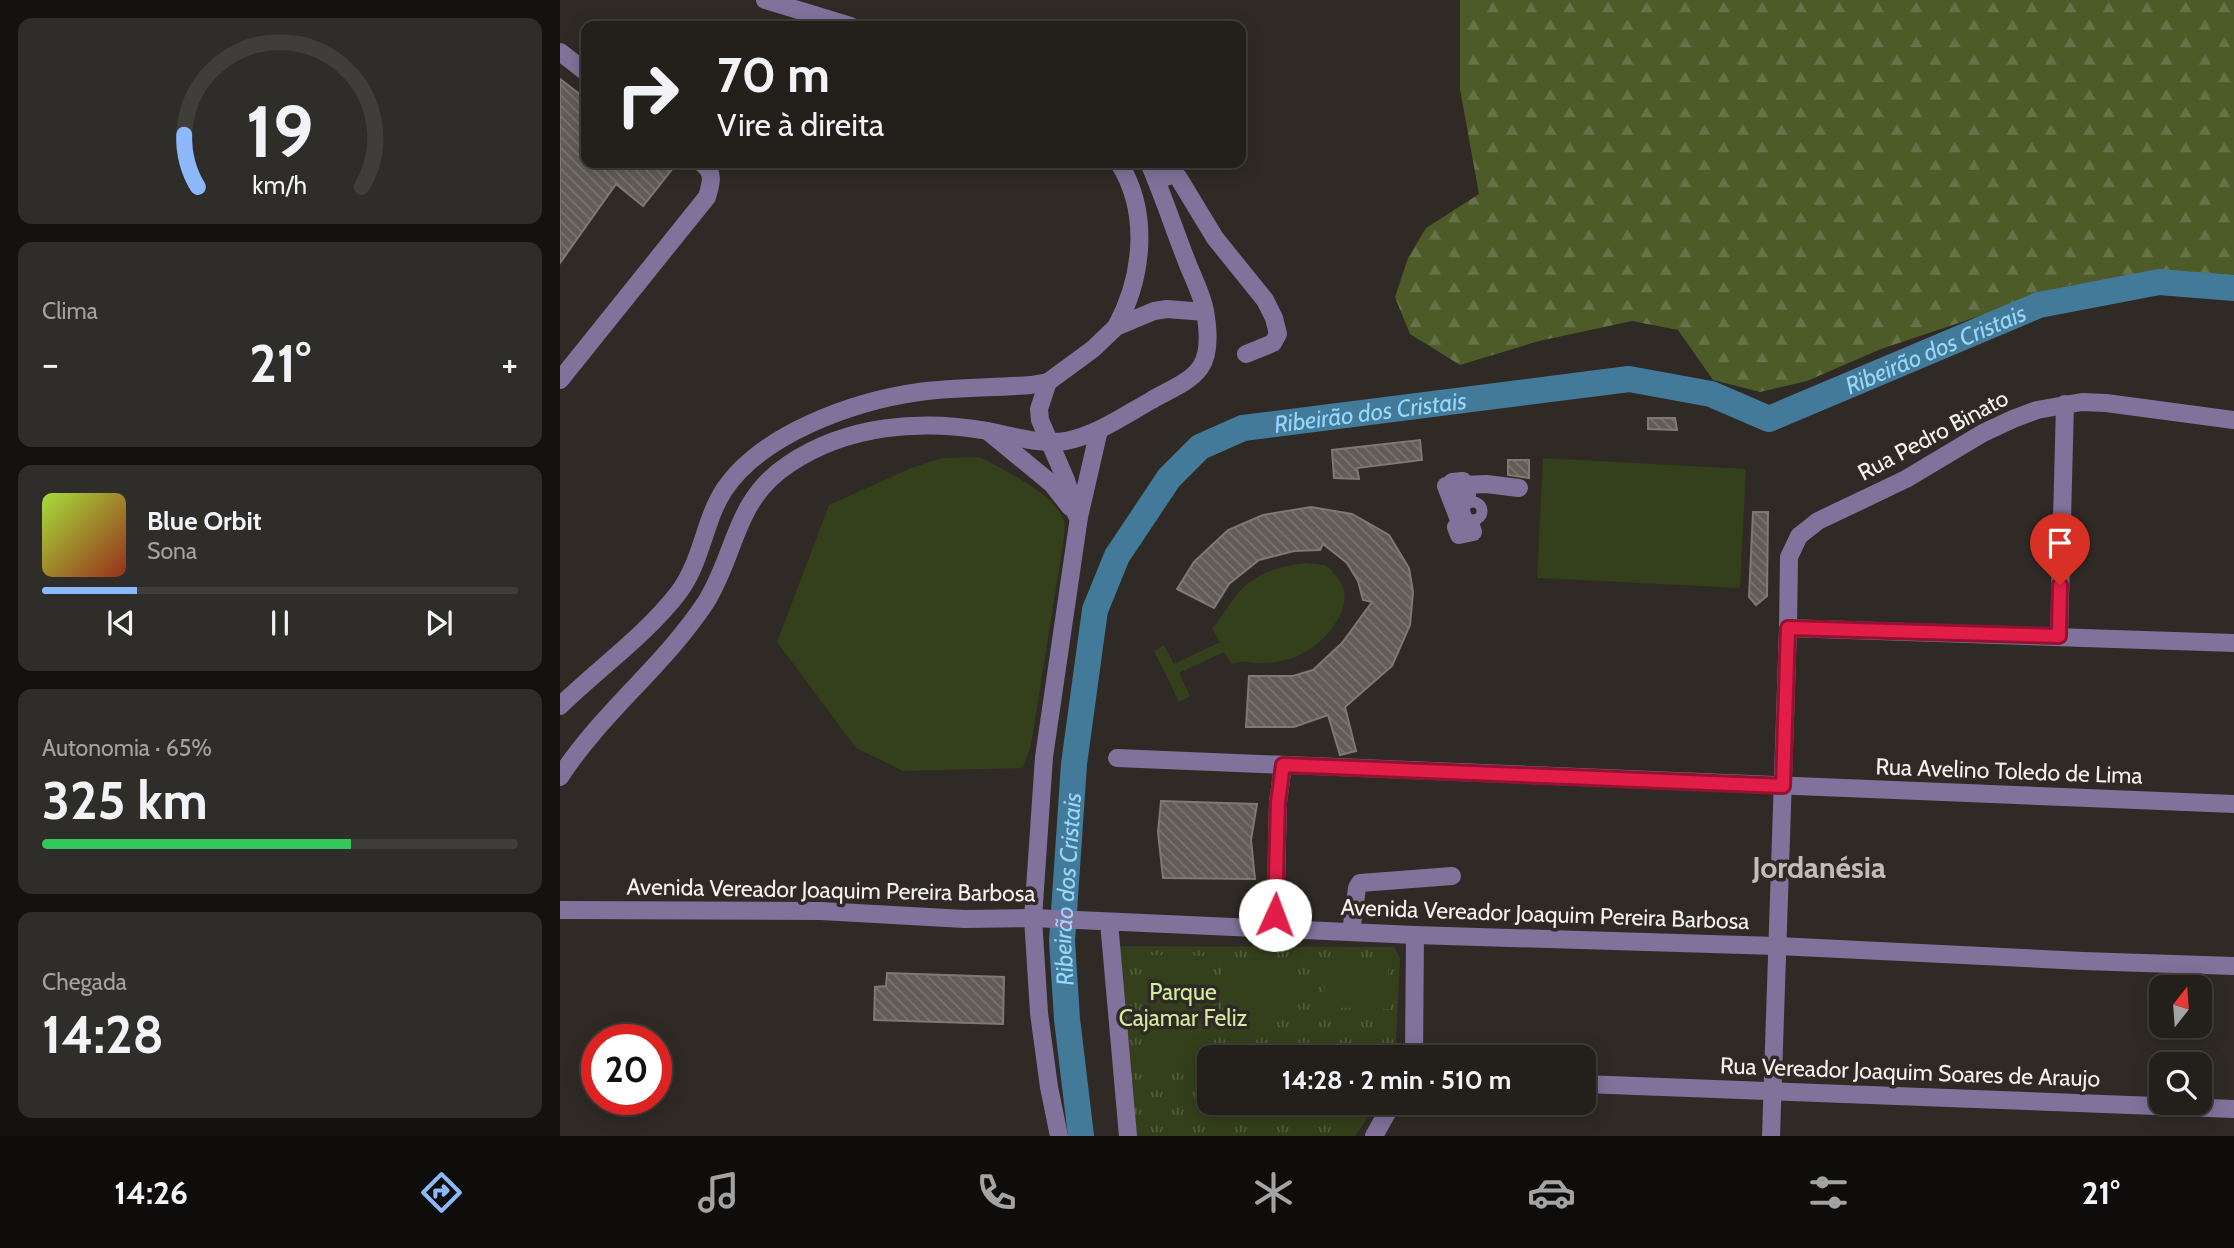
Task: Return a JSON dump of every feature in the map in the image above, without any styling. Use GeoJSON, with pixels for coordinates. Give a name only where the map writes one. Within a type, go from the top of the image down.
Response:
{"type":"FeatureCollection","features":[{"type":"Feature","properties":{"kind":"street"},"geometry":{"type":"LineString","coordinates":[[765,0],[834,21]]}},
{"type":"Feature","properties":{"kind":"street"},"geometry":{"type":"LineString","coordinates":[[560,52],[581,68]]}},
{"type":"Feature","properties":{"kind":"street"},"geometry":{"type":"LineString","coordinates":[[560,380],[707,197],[712,179],[709,168]]}},
{"type":"Feature","properties":{"kind":"street"},"geometry":{"type":"LineString","coordinates":[[560,706],[621,651],[679,592],[690,574],[724,489],[741,469],[772,443],[799,428],[877,401],[919,393],[1048,382],[1093,349],[1116,327],[1132,295],[1139,260],[1139,217],[1134,194],[1121,168]]}},
{"type":"Feature","properties":{"kind":"street"},"geometry":{"type":"LineString","coordinates":[[560,777],[594,734],[679,638],[698,612],[717,583],[748,505],[787,465],[813,450],[877,429],[914,425],[934,425],[1065,441],[1099,430],[1181,383],[1201,368],[1206,358],[1208,343],[1205,312],[1152,171]]}},
{"type":"Feature","properties":{"kind":"street"},"geometry":{"type":"LineString","coordinates":[[1152,171],[1178,177],[1215,238],[1270,309],[1278,334],[1273,343],[1246,354]]}},
{"type":"Feature","properties":{"kind":"street"},"geometry":{"type":"LineString","coordinates":[[1116,327],[1154,311],[1167,309],[1205,312]]}},
{"type":"Feature","properties":{"kind":"street"},"geometry":{"type":"LineString","coordinates":[[1048,382],[1039,409],[1040,420],[1051,441],[1077,516]]}},
{"type":"Feature","properties":{"kind":"street","name":"Rua Pedro Binato"},"geometry":{"type":"LineString","coordinates":[[1771,1136],[1789,557],[1798,536],[1807,528],[1906,479],[1993,428],[2037,410],[2065,404],[2106,403],[2234,420]]}},
{"type":"Feature","properties":{"kind":"street"},"geometry":{"type":"LineString","coordinates":[[2059,636],[2065,404]]}},
{"type":"Feature","properties":{"kind":"street"},"geometry":{"type":"LineString","coordinates":[[1059,1136],[1039,1013],[1037,918],[1044,757],[1077,516],[1099,430]]}},
{"type":"Feature","properties":{"kind":"street"},"geometry":{"type":"LineString","coordinates":[[988,431],[1052,484],[1077,516]]}},
{"type":"Feature","properties":{"kind":"street"},"geometry":{"type":"LineString","coordinates":[[1456,542],[1480,534],[1465,497],[1486,484],[1519,488]]}},
{"type":"Feature","properties":{"kind":"street"},"geometry":{"type":"LineString","coordinates":[[1788,628],[2234,643]]}},
{"type":"Feature","properties":{"kind":"street","name":"Rua Avelino Toledo de Lima"},"geometry":{"type":"LineString","coordinates":[[1117,758],[2234,804]]}},
{"type":"Feature","properties":{"kind":"street"},"geometry":{"type":"LineString","coordinates":[[1275,929],[1278,802],[1283,765]]}},
{"type":"Feature","properties":{"kind":"street"},"geometry":{"type":"LineString","coordinates":[[1351,932],[1360,883],[1451,876]]}},
{"type":"Feature","properties":{"kind":"street","name":"Avenida Vereador Joaquim Pereira Barbosa"},"geometry":{"type":"LineString","coordinates":[[560,910],[821,911],[964,919],[1037,918],[1415,935],[1776,946],[2083,961],[2234,965]]}},
{"type":"Feature","properties":{"kind":"street"},"geometry":{"type":"LineString","coordinates":[[1109,922],[1128,1136]]}},
{"type":"Feature","properties":{"kind":"street"},"geometry":{"type":"LineString","coordinates":[[1414,1045],[1415,935]]}},
{"type":"Feature","properties":{"kind":"street","name":"Rua Vereador Joaquim Soares de Araujo"},"geometry":{"type":"LineString","coordinates":[[1596,1084],[2234,1109]]}},
{"type":"Feature","properties":{"kind":"street"},"geometry":{"type":"LineString","coordinates":[[1374,1136],[1386,1115]]}},
{"type":"Feature","properties":{"kind":"green space"},"geometry":{"type":"Polygon","coordinates":[[[1460,0],[2234,0],[2234,282],[2072,285],[1881,349],[1807,381],[1760,392],[1713,380],[1678,330],[1632,321],[1539,341],[1460,365],[1410,334],[1395,297],[1408,258],[1426,228],[1479,194],[1460,89],[1460,0]]]}},
{"type":"Feature","properties":{"kind":"green space"},"geometry":{"type":"Polygon","coordinates":[[[979,457],[1014,475],[1040,493],[1051,502],[1065,523],[1031,745],[1023,768],[903,771],[856,748],[777,642],[829,505],[911,468],[942,458],[979,457]]]}},
{"type":"Feature","properties":{"kind":"green space"},"geometry":{"type":"Polygon","coordinates":[[[1543,458],[1746,469],[1740,588],[1537,578],[1543,458]]]}},
{"type":"Feature","properties":{"kind":"green space"},"geometry":{"type":"Polygon","coordinates":[[[1305,563],[1326,566],[1341,583],[1344,604],[1335,625],[1327,634],[1305,652],[1276,662],[1232,664],[1224,652],[1179,673],[1190,696],[1179,702],[1154,651],[1164,645],[1174,664],[1220,642],[1212,628],[1243,588],[1267,572],[1305,563]]]}},
{"type":"Feature","properties":{"kind":"green space","name":"Parque Cajamar Feliz"},"geometry":{"type":"Polygon","coordinates":[[[1118,946],[1394,947],[1400,958],[1396,1045],[1197,1045],[1197,1115],[1370,1115],[1355,1136],[1136,1136],[1118,946]]]}},
{"type":"Feature","properties":{"kind":"green space"},"geometry":{"type":"Polygon","coordinates":[[[1149,955],[1211,956],[1209,1045],[1197,1045],[1197,1065],[1150,1063],[1149,955]]]}},
{"type":"Feature","properties":{"kind":"green space"},"geometry":{"type":"Polygon","coordinates":[[[1222,959],[1298,960],[1295,1012],[1223,1015],[1222,959]]]}},
{"type":"Feature","properties":{"kind":"green space"},"geometry":{"type":"Polygon","coordinates":[[[1325,961],[1388,963],[1389,1009],[1324,1007],[1325,961]]]}},
{"type":"Feature","properties":{"kind":"building"},"geometry":{"type":"Polygon","coordinates":[[[560,79],[581,95],[581,168],[673,168],[643,206],[616,184],[560,263],[560,79]]]}},
{"type":"Feature","properties":{"kind":"building"},"geometry":{"type":"Polygon","coordinates":[[[1648,418],[1675,418],[1677,430],[1648,429],[1648,418]]]}},
{"type":"Feature","properties":{"kind":"building"},"geometry":{"type":"Polygon","coordinates":[[[1420,440],[1422,460],[1357,468],[1359,479],[1334,478],[1332,450],[1420,440]]]}},
{"type":"Feature","properties":{"kind":"building"},"geometry":{"type":"Polygon","coordinates":[[[1508,460],[1529,460],[1529,478],[1508,475],[1508,460]]]}},
{"type":"Feature","properties":{"kind":"building"},"geometry":{"type":"Polygon","coordinates":[[[1311,507],[1352,514],[1389,535],[1409,568],[1413,592],[1410,625],[1392,666],[1345,707],[1356,751],[1340,755],[1328,715],[1294,727],[1246,727],[1249,676],[1293,676],[1313,670],[1342,643],[1372,602],[1363,600],[1358,581],[1347,563],[1323,544],[1320,550],[1294,551],[1259,560],[1229,584],[1214,608],[1177,589],[1194,562],[1228,530],[1263,515],[1311,507]]]}},
{"type":"Feature","properties":{"kind":"building"},"geometry":{"type":"Polygon","coordinates":[[[1753,512],[1768,512],[1767,596],[1756,605],[1749,597],[1753,512]]]}},
{"type":"Feature","properties":{"kind":"building"},"geometry":{"type":"Polygon","coordinates":[[[1161,801],[1257,804],[1251,840],[1255,879],[1163,878],[1158,832],[1161,801]]]}},
{"type":"Feature","properties":{"kind":"building"},"geometry":{"type":"Polygon","coordinates":[[[887,973],[1004,977],[1003,1024],[874,1020],[875,987],[886,986],[887,973]]]}},
{"type":"Feature","properties":{"kind":"waterway","name":"Ribeirão dos Cristais"},"geometry":{"type":"LineString","coordinates":[[1081,1136],[1067,1019],[1062,941],[1074,764],[1095,610],[1117,556],[1169,478],[1200,447],[1243,428],[1629,379],[1711,394],[1769,419],[2039,305],[2159,282],[2234,288]]}},
{"type":"Feature","properties":{"kind":"district","name":"Jordanésia"},"geometry":{"type":"Point","coordinates":[1819,867]}},
{"type":"Feature","properties":{"kind":"route"},"geometry":{"type":"LineString","coordinates":[[1275,915],[1278,802],[1283,765],[1783,786],[1788,628],[2059,636],[2060,585]]}}]}
